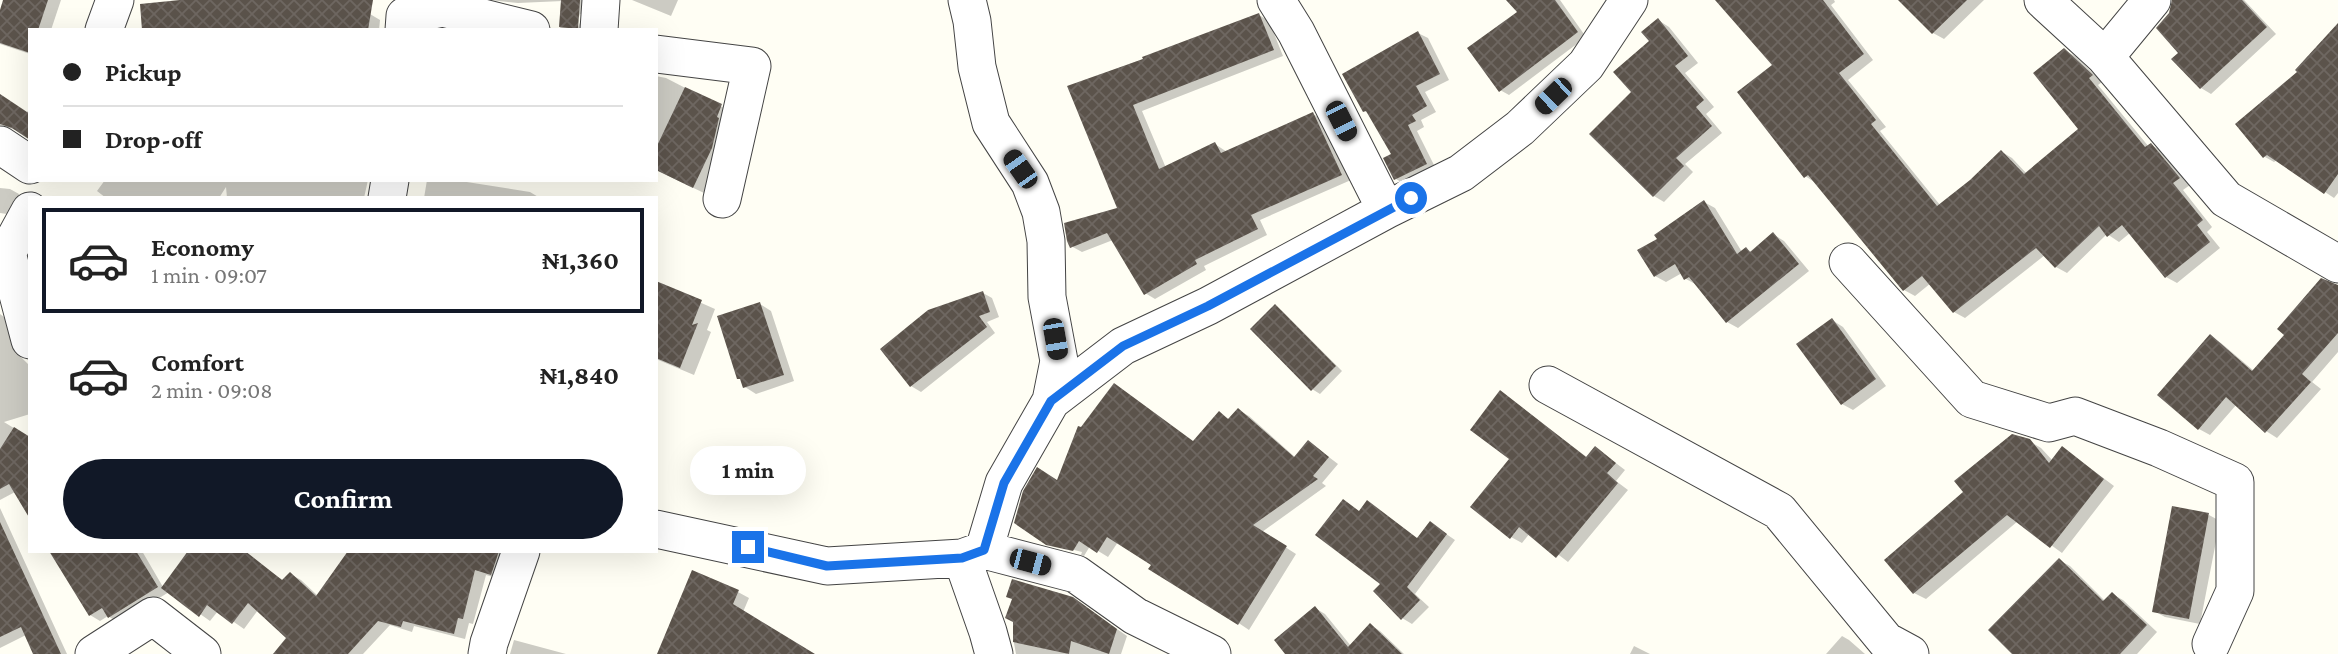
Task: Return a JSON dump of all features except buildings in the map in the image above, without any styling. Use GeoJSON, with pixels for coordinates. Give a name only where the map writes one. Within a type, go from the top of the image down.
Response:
{"type":"FeatureCollection","features":[{"type":"Feature","properties":{"kind":"street"},"geometry":{"type":"LineString","coordinates":[[105,28],[115,0]]}},
{"type":"Feature","properties":{"kind":"street"},"geometry":{"type":"LineString","coordinates":[[599,28],[601,0]]}},
{"type":"Feature","properties":{"kind":"street"},"geometry":{"type":"LineString","coordinates":[[967,0],[977,67],[991,123],[1030,183],[1041,212],[1046,241],[1047,297],[1059,360],[1051,401],[1004,483],[973,554],[994,654]]}},
{"type":"Feature","properties":{"kind":"street"},"geometry":{"type":"LineString","coordinates":[[1276,0],[1296,32],[1386,210]]}},
{"type":"Feature","properties":{"kind":"street"},"geometry":{"type":"LineString","coordinates":[[1051,401],[1123,346],[1208,306],[1386,210],[1461,173],[1520,128],[1586,65],[1629,0]]}},
{"type":"Feature","properties":{"kind":"street"},"geometry":{"type":"LineString","coordinates":[[2043,0],[2105,57],[2226,199],[2338,264]]}},
{"type":"Feature","properties":{"kind":"street"},"geometry":{"type":"LineString","coordinates":[[2105,57],[2152,0]]}},
{"type":"Feature","properties":{"kind":"street"},"geometry":{"type":"LineString","coordinates":[[405,15],[443,8],[523,28]]}},
{"type":"Feature","properties":{"kind":"street"},"geometry":{"type":"LineString","coordinates":[[658,54],[752,66],[722,199]]}},
{"type":"Feature","properties":{"kind":"street"},"geometry":{"type":"LineString","coordinates":[[0,145],[28,164]]}},
{"type":"Feature","properties":{"kind":"street"},"geometry":{"type":"LineString","coordinates":[[28,215],[4,258],[28,334]]}},
{"type":"Feature","properties":{"kind":"street"},"geometry":{"type":"LineString","coordinates":[[1848,262],[1972,399],[2049,423],[2075,416],[2159,448],[2235,482],[2235,591],[2211,651]]}},
{"type":"Feature","properties":{"kind":"street"},"geometry":{"type":"LineString","coordinates":[[1548,385],[1779,511],[1886,641],[1910,654]]}},
{"type":"Feature","properties":{"kind":"street"},"geometry":{"type":"LineString","coordinates":[[658,528],[827,566],[973,554],[1076,574],[1135,616],[1212,654]]}},
{"type":"Feature","properties":{"kind":"street"},"geometry":{"type":"LineString","coordinates":[[487,654],[520,553]]}},
{"type":"Feature","properties":{"kind":"street"},"geometry":{"type":"LineString","coordinates":[[94,654],[153,616],[202,654]]}},
{"type":"Feature","properties":{"kind":"route"},"geometry":{"type":"LineString","coordinates":[[748,547],[827,566],[962,558],[984,550],[1004,483],[1051,401],[1123,346],[1208,306],[1411,198]]}}]}
